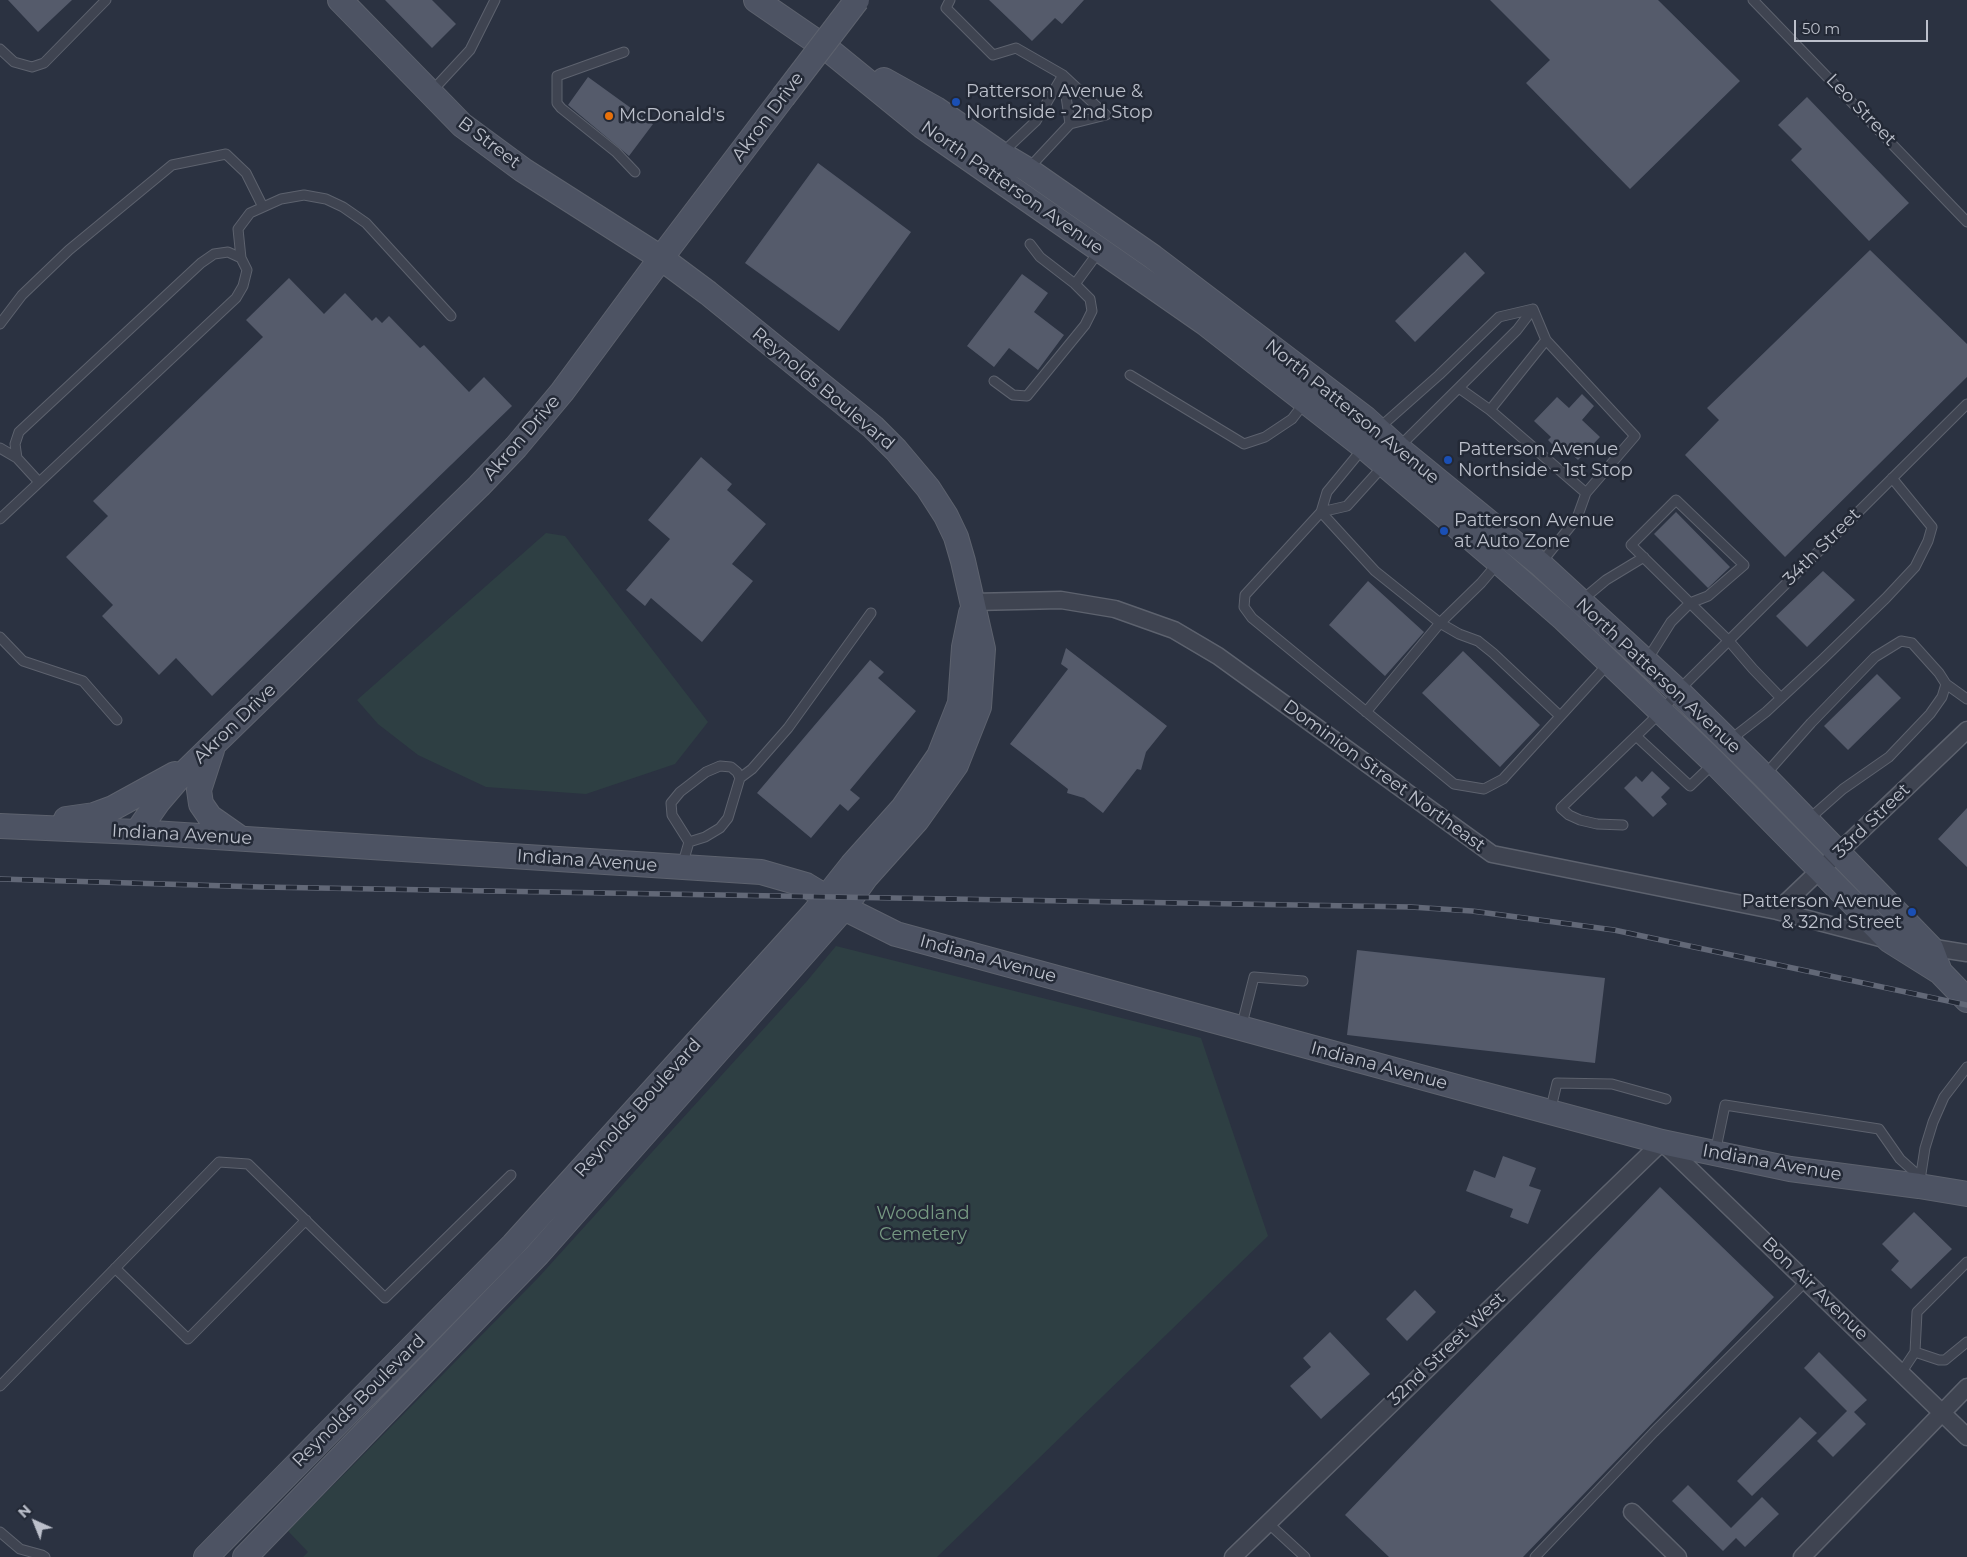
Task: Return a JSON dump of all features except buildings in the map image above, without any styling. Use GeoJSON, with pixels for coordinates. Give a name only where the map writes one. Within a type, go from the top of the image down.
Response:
{"type":"FeatureCollection","features":[{"type":"Feature","properties":{"kind":"main road","name":"B Street"},"geometry":{"type":"LineString","coordinates":[[340,0],[462,125],[523,170],[661,258]]}},
{"type":"Feature","properties":{"kind":"main road","name":"North Patterson Avenue"},"geometry":{"type":"LineString","coordinates":[[756,0],[830,51],[936,109],[999,166],[1100,250],[1205,323],[1313,392]]}},
{"type":"Feature","properties":{"kind":"main road","name":"Akron Drive"},"geometry":{"type":"LineString","coordinates":[[137,832],[158,802],[198,760],[479,486],[516,447],[562,392],[857,0]]}},
{"type":"Feature","properties":{"kind":"main road","name":"North Patterson Avenue"},"geometry":{"type":"LineString","coordinates":[[999,166],[1028,170],[1152,257],[1507,553],[1619,653],[1645,663],[1678,691],[1764,776],[1931,948],[1940,972]]}},
{"type":"Feature","properties":{"kind":"main road","name":"Reynolds Boulevard"},"geometry":{"type":"LineString","coordinates":[[206,1557],[513,1245],[836,902],[866,877],[917,820],[956,765],[979,707],[983,650],[973,602],[956,537],[946,516],[928,488],[896,450],[852,411],[661,258]]}},
{"type":"Feature","properties":{"kind":"main road","name":"North Patterson Avenue"},"geometry":{"type":"LineString","coordinates":[[1507,553],[1540,564],[1580,602],[1662,711],[1821,869],[1889,940],[1940,972],[1967,1000]]}},
{"type":"Feature","properties":{"kind":"main road"},"geometry":{"type":"LineString","coordinates":[[214,744],[201,780],[199,797],[204,811],[210,818],[241,839]]}},
{"type":"Feature","properties":{"kind":"main road"},"geometry":{"type":"LineString","coordinates":[[9,826],[94,815],[104,812],[126,802],[198,760]]}},
{"type":"Feature","properties":{"kind":"main road","name":"Indiana Avenue"},"geometry":{"type":"LineString","coordinates":[[9,826],[137,832],[761,872],[806,885],[896,934],[1662,1142],[1790,1169],[1920,1181],[1967,1194]]}},
{"type":"Feature","properties":{"kind":"main road","name":"Reynolds Boulevard"},"geometry":{"type":"LineString","coordinates":[[245,1557],[538,1254],[836,902]]}},
{"type":"Feature","properties":{"kind":"street","name":"Dominion Street Northeast"},"geometry":{"type":"LineString","coordinates":[[973,602],[1061,600],[1116,609],[1174,630],[1218,656],[1492,854],[1777,911],[1889,940],[1967,953]]}},
{"type":"Feature","properties":{"kind":"street","name":"33rd Street"},"geometry":{"type":"LineString","coordinates":[[1777,911],[1967,730]]}},
{"type":"Feature","properties":{"kind":"street","name":"Bon Air Avenue"},"geometry":{"type":"LineString","coordinates":[[1662,1142],[1967,1437]]}},
{"type":"Feature","properties":{"kind":"street","name":"32nd Street West"},"geometry":{"type":"LineString","coordinates":[[1233,1557],[1662,1142]]}},
{"type":"Feature","properties":{"kind":"street"},"geometry":{"type":"LineString","coordinates":[[1802,1557],[1967,1387]]}},
{"type":"Feature","properties":{"kind":"street"},"geometry":{"type":"LineString","coordinates":[[1632,1512],[1678,1557]]}},
{"type":"Feature","properties":{"kind":"lane"},"geometry":{"type":"LineString","coordinates":[[0,49],[14,62],[32,67],[44,63],[106,0]]}},
{"type":"Feature","properties":{"kind":"lane"},"geometry":{"type":"LineString","coordinates":[[430,93],[470,50],[495,0]]}},
{"type":"Feature","properties":{"kind":"lane"},"geometry":{"type":"LineString","coordinates":[[950,0],[946,8],[993,55],[1016,48],[1063,75],[1106,115],[1070,124],[1028,170]]}},
{"type":"Feature","properties":{"kind":"lane","name":"Leo Street"},"geometry":{"type":"LineString","coordinates":[[1753,0],[1967,222]]}},
{"type":"Feature","properties":{"kind":"lane"},"geometry":{"type":"LineString","coordinates":[[624,52],[557,76],[557,103],[560,108],[616,152],[635,172]]}},
{"type":"Feature","properties":{"kind":"lane"},"geometry":{"type":"LineString","coordinates":[[1063,75],[1070,124]]}},
{"type":"Feature","properties":{"kind":"lane"},"geometry":{"type":"LineString","coordinates":[[999,166],[1036,121],[1063,75]]}},
{"type":"Feature","properties":{"kind":"lane"},"geometry":{"type":"LineString","coordinates":[[0,324],[22,295],[69,250],[172,165],[226,154],[246,173],[263,207]]}},
{"type":"Feature","properties":{"kind":"lane"},"geometry":{"type":"LineString","coordinates":[[0,519],[236,298],[243,286],[247,270],[241,258],[238,229],[250,213],[263,207],[281,199],[304,195],[326,199],[343,207],[366,223],[451,316]]}},
{"type":"Feature","properties":{"kind":"lane"},"geometry":{"type":"LineString","coordinates":[[994,381],[1013,395],[1027,396],[1085,325],[1092,311],[1090,299],[1075,284],[1040,257],[1030,244]]}},
{"type":"Feature","properties":{"kind":"lane"},"geometry":{"type":"LineString","coordinates":[[1075,284],[1100,250]]}},
{"type":"Feature","properties":{"kind":"lane"},"geometry":{"type":"LineString","coordinates":[[16,458],[15,444],[19,432],[201,263],[214,254],[228,252],[241,258]]}},
{"type":"Feature","properties":{"kind":"lane"},"geometry":{"type":"LineString","coordinates":[[1533,309],[1546,340],[1635,436],[1586,493],[1578,518],[1540,564]]}},
{"type":"Feature","properties":{"kind":"lane"},"geometry":{"type":"LineString","coordinates":[[1321,512],[1347,506],[1391,456],[1517,330],[1533,309]]}},
{"type":"Feature","properties":{"kind":"lane"},"geometry":{"type":"LineString","coordinates":[[1533,309],[1499,316],[1371,439],[1327,492],[1321,512],[1245,595],[1244,607],[1252,618],[1454,784],[1484,789],[1503,779],[1619,653]]}},
{"type":"Feature","properties":{"kind":"lane"},"geometry":{"type":"LineString","coordinates":[[1490,410],[1546,340]]}},
{"type":"Feature","properties":{"kind":"lane"},"geometry":{"type":"LineString","coordinates":[[1130,375],[1244,444],[1265,437],[1292,418],[1313,392]]}},
{"type":"Feature","properties":{"kind":"lane"},"geometry":{"type":"LineString","coordinates":[[1459,388],[1490,410],[1586,493]]}},
{"type":"Feature","properties":{"kind":"lane","name":"34th Street"},"geometry":{"type":"LineString","coordinates":[[1623,825],[1597,824],[1580,820],[1569,815],[1561,808],[1662,711],[1678,691],[1967,404]]}},
{"type":"Feature","properties":{"kind":"lane"},"geometry":{"type":"LineString","coordinates":[[0,448],[16,458],[39,482]]}},
{"type":"Feature","properties":{"kind":"lane"},"geometry":{"type":"LineString","coordinates":[[1730,744],[1739,733],[1782,698],[1886,598],[1915,567],[1928,541],[1932,528],[1892,478]]}},
{"type":"Feature","properties":{"kind":"lane"},"geometry":{"type":"LineString","coordinates":[[1645,663],[1671,622],[1690,603],[1708,596],[1744,565],[1676,500],[1631,545],[1644,557],[1690,603],[1729,641],[1782,698]]}},
{"type":"Feature","properties":{"kind":"lane"},"geometry":{"type":"LineString","coordinates":[[1321,512],[1375,571],[1440,623],[1458,634],[1478,641],[1560,716]]}},
{"type":"Feature","properties":{"kind":"lane"},"geometry":{"type":"LineString","coordinates":[[1366,712],[1440,623],[1481,583],[1507,553]]}},
{"type":"Feature","properties":{"kind":"lane"},"geometry":{"type":"LineString","coordinates":[[1580,602],[1606,580],[1644,557]]}},
{"type":"Feature","properties":{"kind":"lane"},"geometry":{"type":"LineString","coordinates":[[689,842],[704,837],[725,823],[735,799],[740,778],[752,769],[788,728],[871,613]]}},
{"type":"Feature","properties":{"kind":"lane"},"geometry":{"type":"LineString","coordinates":[[0,637],[24,661],[82,680],[117,720]]}},
{"type":"Feature","properties":{"kind":"lane"},"geometry":{"type":"LineString","coordinates":[[1764,776],[1875,657],[1900,641],[1912,643],[1939,673],[1946,684],[1967,699]]}},
{"type":"Feature","properties":{"kind":"lane"},"geometry":{"type":"LineString","coordinates":[[1807,821],[1843,789],[1889,757],[1930,714],[1942,697],[1946,684]]}},
{"type":"Feature","properties":{"kind":"lane"},"geometry":{"type":"LineString","coordinates":[[1636,736],[1690,786],[1714,762]]}},
{"type":"Feature","properties":{"kind":"lane"},"geometry":{"type":"LineString","coordinates":[[682,867],[689,842],[672,815],[671,804],[674,797],[693,780],[720,766],[731,767],[740,778]]}},
{"type":"Feature","properties":{"kind":"lane"},"geometry":{"type":"LineString","coordinates":[[1241,1028],[1254,977],[1304,981]]}},
{"type":"Feature","properties":{"kind":"lane"},"geometry":{"type":"LineString","coordinates":[[1920,1181],[1924,1148],[1933,1122],[1944,1097],[1967,1067]]}},
{"type":"Feature","properties":{"kind":"lane"},"geometry":{"type":"LineString","coordinates":[[1550,1112],[1557,1083],[1612,1084],[1666,1099]]}},
{"type":"Feature","properties":{"kind":"lane"},"geometry":{"type":"LineString","coordinates":[[1715,1153],[1725,1105],[1879,1130],[1900,1159],[1920,1181]]}},
{"type":"Feature","properties":{"kind":"lane"},"geometry":{"type":"LineString","coordinates":[[0,1386],[219,1162],[248,1164],[385,1298],[511,1175]]}},
{"type":"Feature","properties":{"kind":"lane"},"geometry":{"type":"LineString","coordinates":[[115,1268],[188,1339],[306,1220]]}},
{"type":"Feature","properties":{"kind":"lane"},"geometry":{"type":"LineString","coordinates":[[1901,1373],[1915,1352],[1917,1312],[1967,1262]]}},
{"type":"Feature","properties":{"kind":"lane"},"geometry":{"type":"LineString","coordinates":[[1535,1557],[1654,1432],[1806,1281]]}},
{"type":"Feature","properties":{"kind":"lane"},"geometry":{"type":"LineString","coordinates":[[1915,1352],[1939,1360],[1945,1360],[1967,1342]]}},
{"type":"Feature","properties":{"kind":"lane"},"geometry":{"type":"LineString","coordinates":[[1268,1523],[1305,1557]]}},
{"type":"Feature","properties":{"kind":"lane"},"geometry":{"type":"LineString","coordinates":[[0,1531],[20,1549],[42,1554],[44,1557]]}},
{"type":"Feature","properties":{"kind":"green space"},"geometry":{"type":"Polygon","coordinates":[[[546,533],[565,536],[708,722],[675,764],[586,794],[486,787],[418,755],[378,724],[357,700],[546,533]]]}},
{"type":"Feature","properties":{"kind":"green space","name":"Woodland Cemetery"},"geometry":{"type":"Polygon","coordinates":[[[836,946],[1201,1038],[1268,1236],[937,1557],[303,1557],[308,1552],[288,1531],[538,1278],[807,981],[836,946]]]}},
{"type":"Feature","properties":{"kind":"railway"},"geometry":{"type":"LineString","coordinates":[[0,879],[261,887],[1411,907],[1472,911],[1614,930],[1967,1005]]}},
{"type":"Feature","properties":{"kind":"place","name":"Patterson Avenue & Northside - 2nd Stop"},"geometry":{"type":"Point","coordinates":[956,102]}},
{"type":"Feature","properties":{"kind":"place","name":"McDonald's"},"geometry":{"type":"Point","coordinates":[609,116]}},
{"type":"Feature","properties":{"kind":"place","name":"Patterson Avenue Northside - 1st Stop"},"geometry":{"type":"Point","coordinates":[1448,460]}},
{"type":"Feature","properties":{"kind":"place","name":"Patterson Avenue at Auto Zone"},"geometry":{"type":"Point","coordinates":[1444,531]}},
{"type":"Feature","properties":{"kind":"place","name":"Patterson Avenue & 32nd Street"},"geometry":{"type":"Point","coordinates":[1912,912]}}]}
